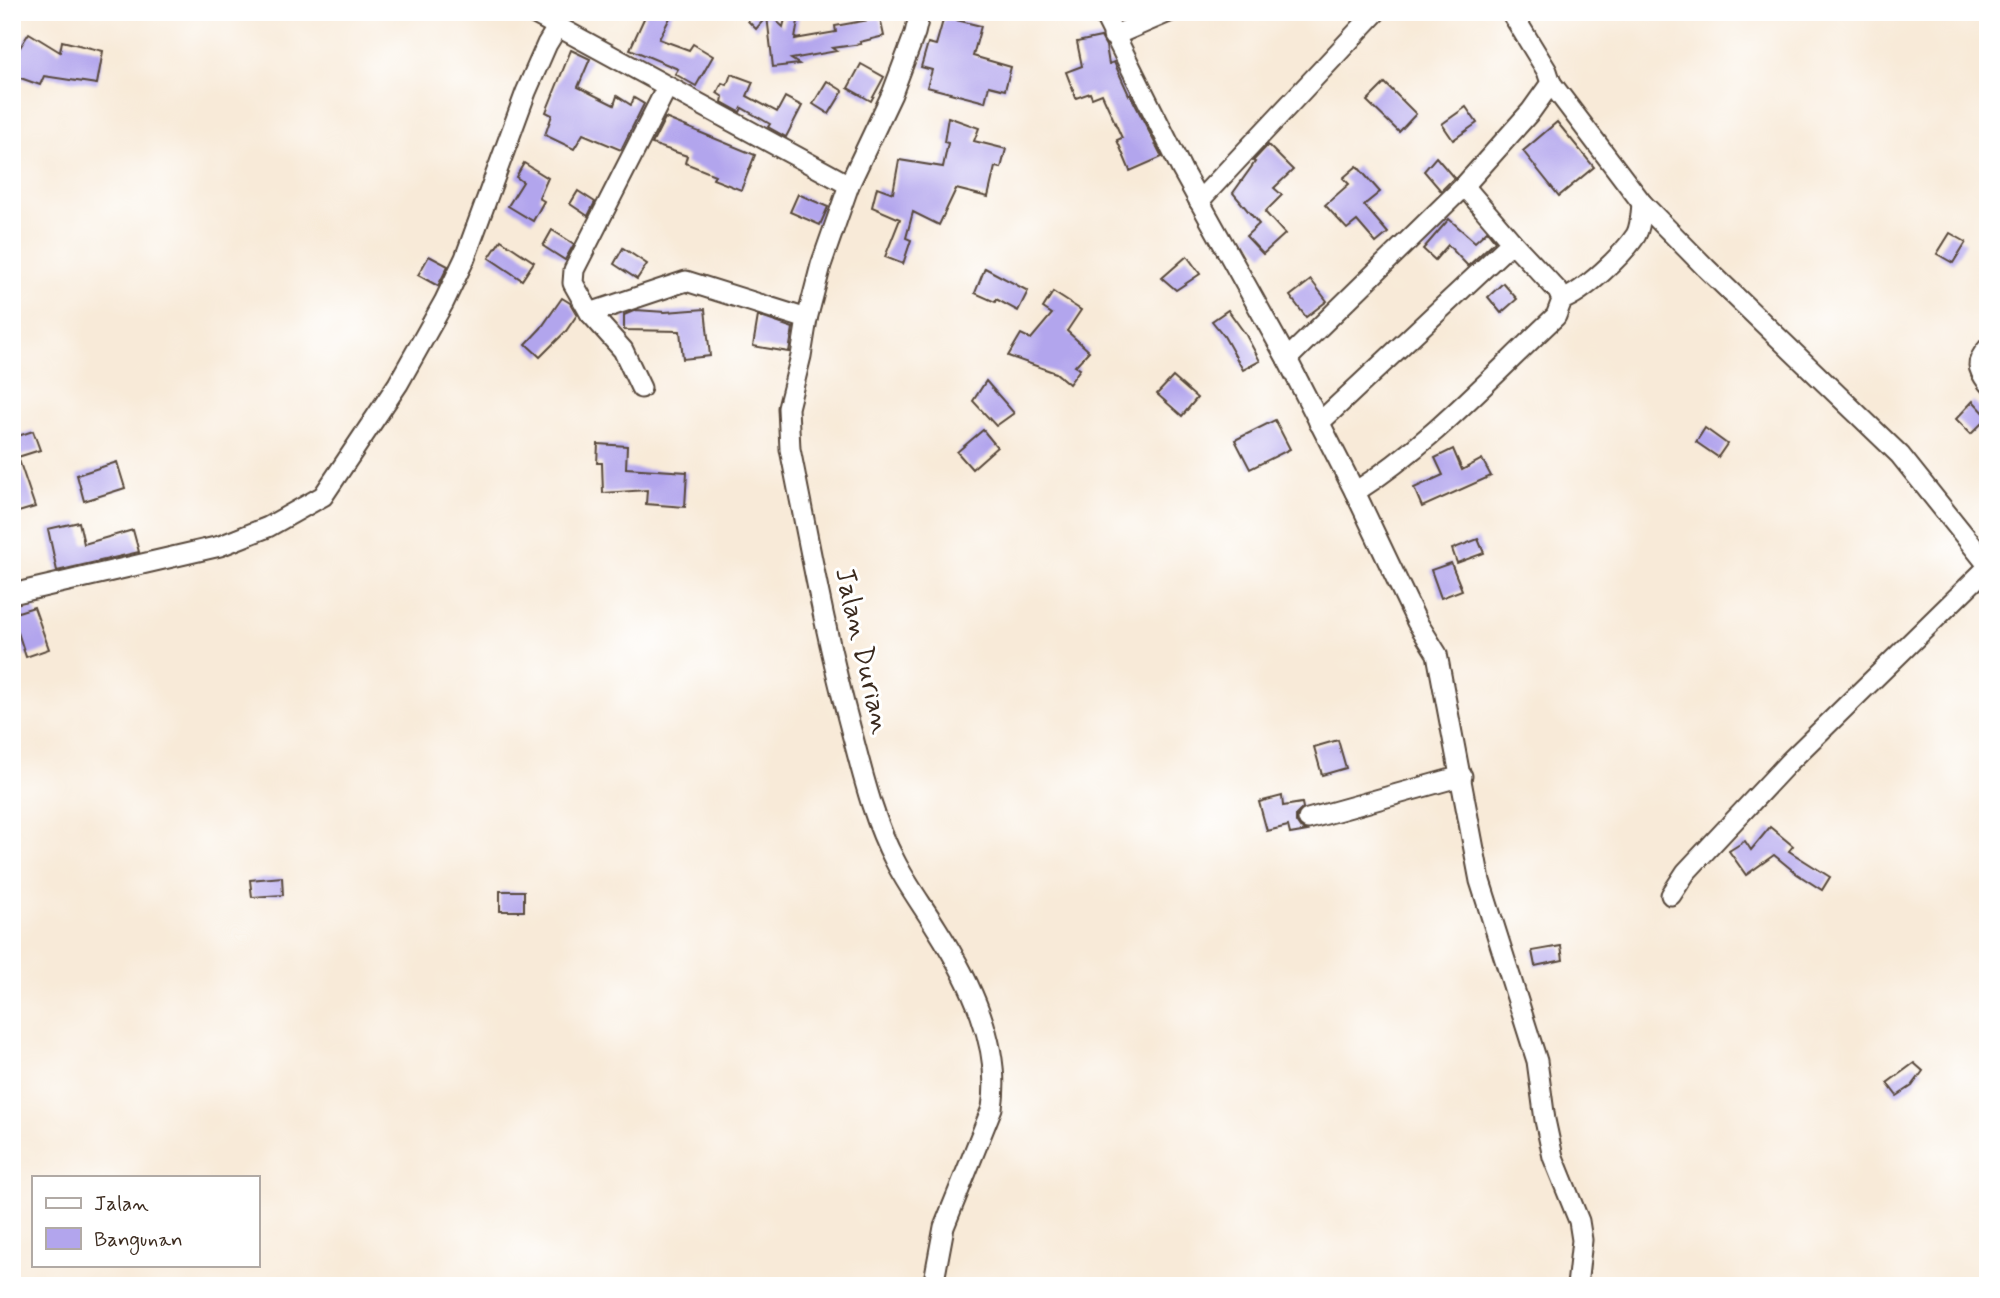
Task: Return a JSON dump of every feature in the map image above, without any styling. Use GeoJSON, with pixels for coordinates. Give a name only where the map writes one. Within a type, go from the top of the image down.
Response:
{"type":"FeatureCollection","features":[{"type":"Feature","properties":{"kind":"street"},"geometry":{"type":"LineString","coordinates":[[531,12],[849,185]]}},
{"type":"Feature","properties":{"kind":"street","name":"Jalan Durian"},"geometry":{"type":"LineString","coordinates":[[920,12],[915,33],[892,93],[849,185],[821,265],[788,408],[790,449],[834,669],[873,815],[912,892],[951,953],[973,998],[993,1058],[995,1092],[992,1108],[944,1227],[933,1286]]}},
{"type":"Feature","properties":{"kind":"street"},"geometry":{"type":"LineString","coordinates":[[1103,12],[1199,201],[1355,492],[1417,622],[1437,654],[1480,881],[1537,1061],[1553,1157],[1579,1222],[1582,1251],[1577,1286]]}},
{"type":"Feature","properties":{"kind":"street"},"geometry":{"type":"LineString","coordinates":[[1113,36],[1169,12]]}},
{"type":"Feature","properties":{"kind":"street"},"geometry":{"type":"LineString","coordinates":[[1199,201],[1376,12]]}},
{"type":"Feature","properties":{"kind":"street"},"geometry":{"type":"LineString","coordinates":[[1511,12],[1548,71],[1550,83],[1642,202],[1900,455],[1988,566],[1789,762],[1686,872],[1671,895]]}},
{"type":"Feature","properties":{"kind":"street"},"geometry":{"type":"LineString","coordinates":[[12,594],[220,546],[268,527],[323,496],[398,384],[444,302],[465,258],[526,92],[558,26]]}},
{"type":"Feature","properties":{"kind":"street"},"geometry":{"type":"LineString","coordinates":[[1286,359],[1464,186],[1531,111],[1550,83]]}},
{"type":"Feature","properties":{"kind":"street"},"geometry":{"type":"LineString","coordinates":[[641,388],[623,350],[590,313],[573,283],[574,270],[667,87]]}},
{"type":"Feature","properties":{"kind":"street"},"geometry":{"type":"LineString","coordinates":[[1464,186],[1512,242],[1548,278],[1562,300]]}},
{"type":"Feature","properties":{"kind":"street"},"geometry":{"type":"LineString","coordinates":[[1355,492],[1385,473],[1440,426],[1556,316],[1562,300],[1581,289],[1617,257],[1637,233],[1642,202]]}},
{"type":"Feature","properties":{"kind":"street"},"geometry":{"type":"LineString","coordinates":[[1319,423],[1512,242]]}},
{"type":"Feature","properties":{"kind":"street"},"geometry":{"type":"LineString","coordinates":[[590,313],[686,281],[807,319]]}},
{"type":"Feature","properties":{"kind":"street"},"geometry":{"type":"LineString","coordinates":[[1988,348],[1978,364],[1988,383]]}},
{"type":"Feature","properties":{"kind":"street"},"geometry":{"type":"LineString","coordinates":[[1308,818],[1462,776]]}},
{"type":"Feature","properties":{"kind":"building"},"geometry":{"type":"Polygon","coordinates":[[[647,12],[673,12],[659,39],[689,50],[693,44],[713,56],[696,86],[675,74],[678,69],[630,49],[647,12]]]}},
{"type":"Feature","properties":{"kind":"building"},"geometry":{"type":"Polygon","coordinates":[[[752,12],[771,12],[769,14],[783,27],[787,12],[799,15],[795,39],[836,32],[835,26],[880,18],[884,36],[860,42],[861,44],[833,48],[837,51],[791,59],[799,64],[773,67],[767,16],[756,29],[748,21],[752,12]]]}},
{"type":"Feature","properties":{"kind":"building"},"geometry":{"type":"Polygon","coordinates":[[[944,17],[981,26],[973,56],[1011,67],[1005,90],[989,86],[985,102],[927,87],[932,70],[921,67],[928,43],[936,45],[944,17]]]}},
{"type":"Feature","properties":{"kind":"building"},"geometry":{"type":"Polygon","coordinates":[[[29,33],[60,52],[62,41],[103,51],[97,84],[44,76],[40,85],[12,75],[12,60],[29,33]]]}},
{"type":"Feature","properties":{"kind":"building"},"geometry":{"type":"Polygon","coordinates":[[[1101,37],[1106,46],[1109,64],[1114,62],[1162,157],[1130,171],[1117,140],[1122,138],[1102,94],[1092,98],[1090,93],[1076,98],[1066,72],[1082,66],[1077,42],[1101,37]]]}},
{"type":"Feature","properties":{"kind":"building"},"geometry":{"type":"Polygon","coordinates":[[[571,50],[590,59],[578,87],[614,105],[617,96],[631,105],[634,98],[644,104],[621,150],[583,134],[574,149],[545,135],[552,115],[546,112],[571,50]]]}},
{"type":"Feature","properties":{"kind":"building"},"geometry":{"type":"Polygon","coordinates":[[[861,64],[884,77],[871,101],[848,88],[861,64]]]}},
{"type":"Feature","properties":{"kind":"building"},"geometry":{"type":"Polygon","coordinates":[[[731,74],[753,82],[747,96],[777,112],[785,97],[802,106],[786,137],[742,108],[740,112],[722,102],[723,97],[717,93],[722,83],[727,85],[731,74]]]}},
{"type":"Feature","properties":{"kind":"building"},"geometry":{"type":"Polygon","coordinates":[[[827,81],[843,91],[829,114],[813,104],[827,81]]]}},
{"type":"Feature","properties":{"kind":"building"},"geometry":{"type":"Polygon","coordinates":[[[1385,83],[1416,114],[1399,132],[1367,101],[1385,83]]]}},
{"type":"Feature","properties":{"kind":"building"},"geometry":{"type":"Polygon","coordinates":[[[1466,107],[1477,123],[1453,140],[1442,124],[1466,107]]]}},
{"type":"Feature","properties":{"kind":"building"},"geometry":{"type":"Polygon","coordinates":[[[948,117],[979,128],[974,141],[1006,149],[1001,168],[995,167],[988,197],[956,189],[939,225],[913,212],[906,238],[911,240],[903,264],[885,257],[900,219],[872,207],[877,187],[893,193],[899,160],[943,167],[948,143],[944,142],[948,117]]]}},
{"type":"Feature","properties":{"kind":"building"},"geometry":{"type":"Polygon","coordinates":[[[665,118],[755,155],[741,190],[713,179],[715,175],[685,163],[687,156],[652,144],[665,118]]]}},
{"type":"Feature","properties":{"kind":"building"},"geometry":{"type":"Polygon","coordinates":[[[1557,122],[1594,167],[1559,196],[1523,151],[1557,122]]]}},
{"type":"Feature","properties":{"kind":"building"},"geometry":{"type":"Polygon","coordinates":[[[1268,145],[1293,170],[1274,188],[1282,195],[1265,212],[1285,234],[1263,254],[1246,236],[1259,224],[1233,193],[1255,162],[1253,161],[1268,145]]]}},
{"type":"Feature","properties":{"kind":"building"},"geometry":{"type":"Polygon","coordinates":[[[1436,157],[1454,178],[1441,191],[1424,171],[1436,157]]]}},
{"type":"Feature","properties":{"kind":"building"},"geometry":{"type":"Polygon","coordinates":[[[524,163],[548,178],[539,198],[544,201],[533,221],[508,206],[523,182],[516,177],[524,163]]]}},
{"type":"Feature","properties":{"kind":"building"},"geometry":{"type":"Polygon","coordinates":[[[1357,166],[1380,192],[1364,205],[1388,233],[1376,243],[1357,221],[1347,229],[1325,205],[1349,184],[1343,178],[1357,166]]]}},
{"type":"Feature","properties":{"kind":"building"},"geometry":{"type":"Polygon","coordinates":[[[578,191],[595,202],[588,216],[570,204],[578,191]]]}},
{"type":"Feature","properties":{"kind":"building"},"geometry":{"type":"Polygon","coordinates":[[[798,194],[828,207],[820,225],[790,212],[798,194]]]}},
{"type":"Feature","properties":{"kind":"building"},"geometry":{"type":"Polygon","coordinates":[[[1449,219],[1475,242],[1487,231],[1495,241],[1468,266],[1448,245],[1435,260],[1423,249],[1449,219]]]}},
{"type":"Feature","properties":{"kind":"building"},"geometry":{"type":"Polygon","coordinates":[[[552,230],[574,244],[565,260],[543,246],[552,230]]]}},
{"type":"Feature","properties":{"kind":"building"},"geometry":{"type":"Polygon","coordinates":[[[1950,233],[1966,242],[1953,263],[1937,254],[1950,233]]]}},
{"type":"Feature","properties":{"kind":"building"},"geometry":{"type":"Polygon","coordinates":[[[501,240],[534,262],[522,280],[489,258],[501,240]]]}},
{"type":"Feature","properties":{"kind":"building"},"geometry":{"type":"Polygon","coordinates":[[[623,248],[647,264],[637,279],[614,264],[623,248]]]}},
{"type":"Feature","properties":{"kind":"building"},"geometry":{"type":"Polygon","coordinates":[[[429,256],[448,266],[438,286],[418,275],[429,256]]]}},
{"type":"Feature","properties":{"kind":"building"},"geometry":{"type":"Polygon","coordinates":[[[1187,256],[1200,274],[1176,290],[1162,278],[1187,256]]]}},
{"type":"Feature","properties":{"kind":"building"},"geometry":{"type":"Polygon","coordinates":[[[985,268],[1028,291],[1018,311],[996,299],[995,302],[975,293],[985,268]]]}},
{"type":"Feature","properties":{"kind":"building"},"geometry":{"type":"Polygon","coordinates":[[[1311,280],[1327,301],[1306,317],[1290,296],[1311,280]]]}},
{"type":"Feature","properties":{"kind":"building"},"geometry":{"type":"Polygon","coordinates":[[[1503,283],[1517,299],[1501,313],[1488,297],[1503,283]]]}},
{"type":"Feature","properties":{"kind":"building"},"geometry":{"type":"Polygon","coordinates":[[[1053,292],[1081,310],[1067,331],[1089,351],[1075,366],[1080,369],[1069,384],[1056,373],[1008,356],[1021,334],[1031,339],[1052,314],[1043,308],[1053,292]]]}},
{"type":"Feature","properties":{"kind":"building"},"geometry":{"type":"Polygon","coordinates":[[[562,298],[570,303],[577,315],[566,331],[540,357],[526,344],[562,298]]]}},
{"type":"Feature","properties":{"kind":"building"},"geometry":{"type":"Polygon","coordinates":[[[705,309],[710,356],[683,359],[680,331],[624,330],[624,315],[636,310],[665,312],[705,309]]]}},
{"type":"Feature","properties":{"kind":"building"},"geometry":{"type":"Polygon","coordinates":[[[1228,310],[1260,361],[1243,370],[1224,336],[1212,321],[1228,310]]]}},
{"type":"Feature","properties":{"kind":"building"},"geometry":{"type":"Polygon","coordinates":[[[758,316],[793,328],[789,352],[753,346],[758,316]]]}},
{"type":"Feature","properties":{"kind":"building"},"geometry":{"type":"Polygon","coordinates":[[[1173,377],[1197,398],[1182,416],[1157,394],[1173,377]]]}},
{"type":"Feature","properties":{"kind":"building"},"geometry":{"type":"Polygon","coordinates":[[[986,381],[1014,413],[996,426],[973,401],[986,381]]]}},
{"type":"Feature","properties":{"kind":"building"},"geometry":{"type":"Polygon","coordinates":[[[1973,401],[1988,417],[1971,434],[1956,419],[1973,401]]]}},
{"type":"Feature","properties":{"kind":"building"},"geometry":{"type":"Polygon","coordinates":[[[1275,420],[1290,449],[1250,469],[1235,440],[1275,420]]]}},
{"type":"Feature","properties":{"kind":"building"},"geometry":{"type":"Polygon","coordinates":[[[1705,428],[1727,444],[1718,457],[1696,442],[1705,428]]]}},
{"type":"Feature","properties":{"kind":"building"},"geometry":{"type":"Polygon","coordinates":[[[983,430],[997,447],[972,469],[957,452],[983,430]]]}},
{"type":"Feature","properties":{"kind":"building"},"geometry":{"type":"Polygon","coordinates":[[[33,431],[40,450],[18,457],[35,507],[12,514],[12,438],[33,431]]]}},
{"type":"Feature","properties":{"kind":"building"},"geometry":{"type":"Polygon","coordinates":[[[598,444],[627,446],[626,468],[687,472],[685,507],[646,504],[647,490],[603,493],[602,463],[597,463],[598,444]]]}},
{"type":"Feature","properties":{"kind":"building"},"geometry":{"type":"Polygon","coordinates":[[[1453,449],[1462,470],[1482,459],[1491,476],[1422,507],[1414,488],[1443,475],[1435,458],[1453,449]]]}},
{"type":"Feature","properties":{"kind":"building"},"geometry":{"type":"Polygon","coordinates":[[[117,462],[125,488],[84,501],[77,475],[117,462]]]}},
{"type":"Feature","properties":{"kind":"building"},"geometry":{"type":"Polygon","coordinates":[[[79,522],[84,544],[133,530],[139,552],[57,571],[48,529],[79,522]]]}},
{"type":"Feature","properties":{"kind":"building"},"geometry":{"type":"Polygon","coordinates":[[[1478,539],[1484,553],[1457,563],[1452,549],[1478,539]]]}},
{"type":"Feature","properties":{"kind":"building"},"geometry":{"type":"Polygon","coordinates":[[[1451,563],[1462,590],[1441,598],[1431,570],[1451,563]]]}},
{"type":"Feature","properties":{"kind":"building"},"geometry":{"type":"Polygon","coordinates":[[[34,607],[49,649],[26,657],[12,614],[34,607]]]}},
{"type":"Feature","properties":{"kind":"building"},"geometry":{"type":"Polygon","coordinates":[[[1338,740],[1346,768],[1322,775],[1314,747],[1338,740]]]}},
{"type":"Feature","properties":{"kind":"building"},"geometry":{"type":"Polygon","coordinates":[[[1282,796],[1283,806],[1302,803],[1303,808],[1296,815],[1296,822],[1300,828],[1307,831],[1290,834],[1288,826],[1267,831],[1259,802],[1282,796]]]}},
{"type":"Feature","properties":{"kind":"building"},"geometry":{"type":"Polygon","coordinates":[[[1770,827],[1793,846],[1789,851],[1830,877],[1822,890],[1774,855],[1746,875],[1729,851],[1745,841],[1751,850],[1770,827]]]}},
{"type":"Feature","properties":{"kind":"building"},"geometry":{"type":"Polygon","coordinates":[[[282,877],[283,895],[252,897],[250,880],[282,877]]]}},
{"type":"Feature","properties":{"kind":"building"},"geometry":{"type":"Polygon","coordinates":[[[500,891],[524,891],[524,911],[500,911],[500,891]]]}},
{"type":"Feature","properties":{"kind":"building"},"geometry":{"type":"Polygon","coordinates":[[[1561,946],[1563,960],[1535,966],[1532,951],[1561,946]]]}},
{"type":"Feature","properties":{"kind":"building"},"geometry":{"type":"Polygon","coordinates":[[[1914,1063],[1923,1071],[1912,1086],[1897,1096],[1887,1083],[1914,1063]]]}}]}
